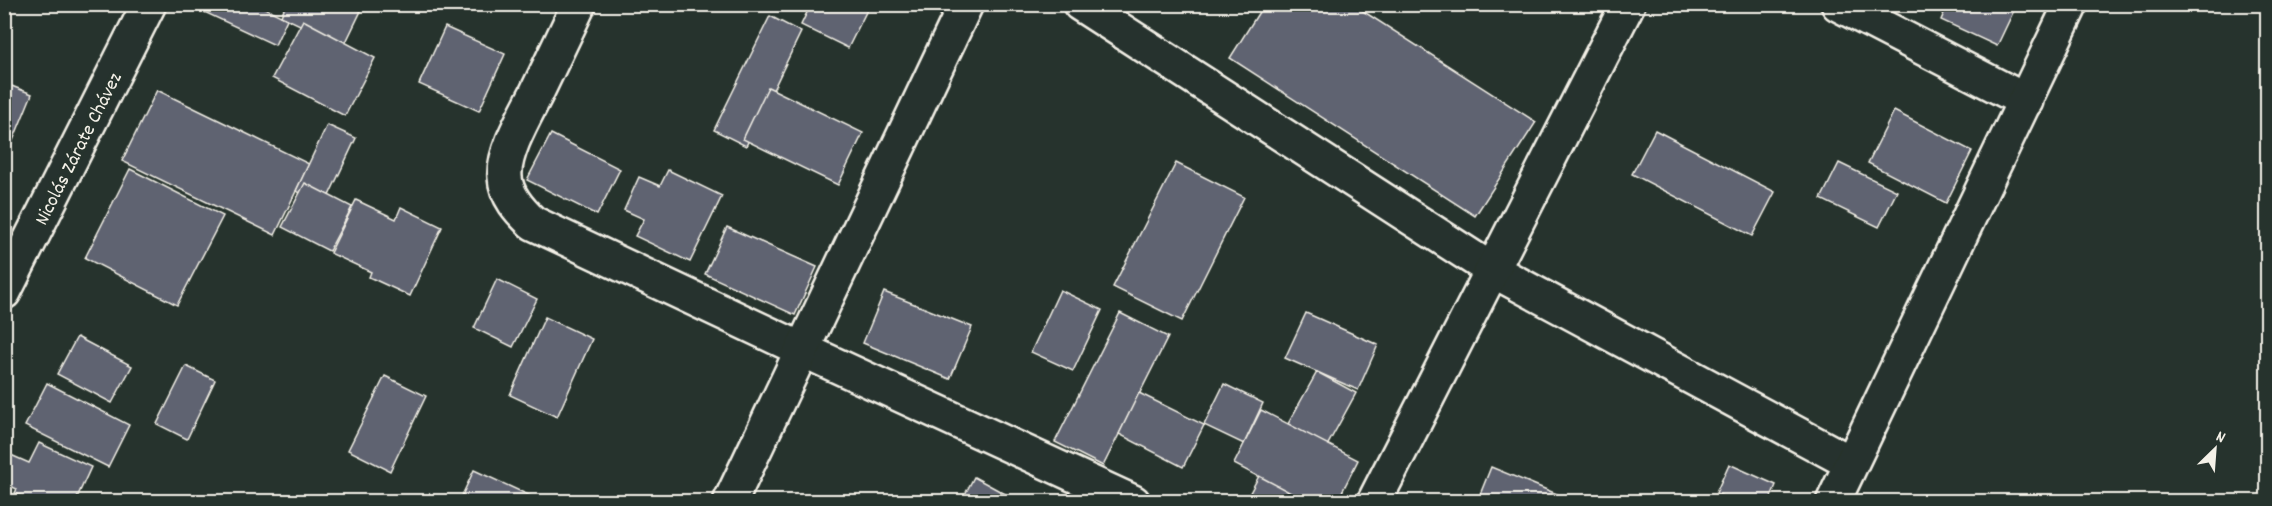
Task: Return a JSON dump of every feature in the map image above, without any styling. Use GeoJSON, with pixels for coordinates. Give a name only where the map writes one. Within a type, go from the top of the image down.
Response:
{"type":"FeatureCollection","features":[{"type":"Feature","properties":{"kind":"street","name":"Nicolás Zárate Chávez"},"geometry":{"type":"LineString","coordinates":[[4,292],[149,4]]}},
{"type":"Feature","properties":{"kind":"street"},"geometry":{"type":"LineString","coordinates":[[579,4],[517,134],[507,163],[506,188],[519,211],[533,223],[1132,501]]}},
{"type":"Feature","properties":{"kind":"street"},"geometry":{"type":"LineString","coordinates":[[730,501],[966,4]]}},
{"type":"Feature","properties":{"kind":"street"},"geometry":{"type":"LineString","coordinates":[[1080,4],[1492,270],[1851,463]]}},
{"type":"Feature","properties":{"kind":"street"},"geometry":{"type":"LineString","coordinates":[[1374,501],[1628,4]]}},
{"type":"Feature","properties":{"kind":"street"},"geometry":{"type":"LineString","coordinates":[[1838,4],[2026,101]]}},
{"type":"Feature","properties":{"kind":"street"},"geometry":{"type":"LineString","coordinates":[[1833,501],[2071,4]]}},
{"type":"Feature","properties":{"kind":"building"},"geometry":{"type":"Polygon","coordinates":[[[205,4],[257,4],[287,19],[275,45],[202,11],[205,4]]]}},
{"type":"Feature","properties":{"kind":"building"},"geometry":{"type":"Polygon","coordinates":[[[286,4],[347,4],[361,11],[344,46],[281,16],[286,4]]]}},
{"type":"Feature","properties":{"kind":"building"},"geometry":{"type":"Polygon","coordinates":[[[811,4],[870,4],[848,48],[801,25],[811,4]]]}},
{"type":"Feature","properties":{"kind":"building"},"geometry":{"type":"Polygon","coordinates":[[[1264,4],[1352,4],[1536,122],[1475,216],[1230,58],[1264,4]]]}},
{"type":"Feature","properties":{"kind":"building"},"geometry":{"type":"Polygon","coordinates":[[[1948,4],[2017,4],[1997,46],[1941,20],[1948,4]]]}},
{"type":"Feature","properties":{"kind":"building"},"geometry":{"type":"Polygon","coordinates":[[[770,16],[801,32],[746,146],[714,130],[770,16]]]}},
{"type":"Feature","properties":{"kind":"building"},"geometry":{"type":"Polygon","coordinates":[[[303,20],[375,58],[345,116],[272,78],[303,20]]]}},
{"type":"Feature","properties":{"kind":"building"},"geometry":{"type":"Polygon","coordinates":[[[445,27],[505,54],[479,111],[419,84],[445,27]]]}},
{"type":"Feature","properties":{"kind":"building"},"geometry":{"type":"Polygon","coordinates":[[[4,83],[32,94],[12,143],[4,140],[4,83]]]}},
{"type":"Feature","properties":{"kind":"building"},"geometry":{"type":"Polygon","coordinates":[[[768,87],[863,133],[838,185],[743,139],[768,87]]]}},
{"type":"Feature","properties":{"kind":"building"},"geometry":{"type":"Polygon","coordinates":[[[157,90],[309,164],[275,235],[122,161],[157,90]]]}},
{"type":"Feature","properties":{"kind":"building"},"geometry":{"type":"Polygon","coordinates":[[[1894,111],[1972,151],[1946,203],[1868,163],[1894,111]]]}},
{"type":"Feature","properties":{"kind":"building"},"geometry":{"type":"Polygon","coordinates":[[[327,125],[356,138],[325,204],[296,191],[327,125]]]}},
{"type":"Feature","properties":{"kind":"building"},"geometry":{"type":"Polygon","coordinates":[[[1655,130],[1775,192],[1752,236],[1632,174],[1655,130]]]}},
{"type":"Feature","properties":{"kind":"building"},"geometry":{"type":"Polygon","coordinates":[[[551,134],[620,169],[597,215],[527,180],[551,134]]]}},
{"type":"Feature","properties":{"kind":"building"},"geometry":{"type":"Polygon","coordinates":[[[1176,163],[1244,197],[1182,321],[1113,287],[1176,163]]]}},
{"type":"Feature","properties":{"kind":"building"},"geometry":{"type":"Polygon","coordinates":[[[1839,163],[1897,191],[1879,227],[1821,199],[1839,163]]]}},
{"type":"Feature","properties":{"kind":"building"},"geometry":{"type":"Polygon","coordinates":[[[130,169],[223,216],[177,305],[85,258],[130,169]]]}},
{"type":"Feature","properties":{"kind":"building"},"geometry":{"type":"Polygon","coordinates":[[[668,170],[722,196],[690,262],[635,236],[644,219],[624,210],[639,177],[660,186],[668,170]]]}},
{"type":"Feature","properties":{"kind":"building"},"geometry":{"type":"Polygon","coordinates":[[[305,183],[352,207],[329,251],[282,227],[305,183]]]}},
{"type":"Feature","properties":{"kind":"building"},"geometry":{"type":"Polygon","coordinates":[[[356,200],[396,219],[401,207],[442,227],[410,296],[369,277],[371,272],[330,253],[356,200]]]}},
{"type":"Feature","properties":{"kind":"building"},"geometry":{"type":"Polygon","coordinates":[[[727,227],[817,267],[795,315],[705,274],[727,227]]]}},
{"type":"Feature","properties":{"kind":"building"},"geometry":{"type":"Polygon","coordinates":[[[497,279],[537,299],[513,347],[474,328],[497,279]]]}},
{"type":"Feature","properties":{"kind":"building"},"geometry":{"type":"Polygon","coordinates":[[[1060,290],[1102,310],[1073,371],[1031,352],[1060,290]]]}},
{"type":"Feature","properties":{"kind":"building"},"geometry":{"type":"Polygon","coordinates":[[[884,292],[972,327],[950,379],[863,343],[884,292]]]}},
{"type":"Feature","properties":{"kind":"building"},"geometry":{"type":"Polygon","coordinates":[[[1120,313],[1168,337],[1103,466],[1055,442],[1120,313]]]}},
{"type":"Feature","properties":{"kind":"building"},"geometry":{"type":"Polygon","coordinates":[[[1306,313],[1378,345],[1358,390],[1285,358],[1306,313]]]}},
{"type":"Feature","properties":{"kind":"building"},"geometry":{"type":"Polygon","coordinates":[[[545,317],[592,339],[557,417],[510,395],[545,317]]]}},
{"type":"Feature","properties":{"kind":"building"},"geometry":{"type":"Polygon","coordinates":[[[77,337],[132,366],[112,403],[57,374],[77,337]]]}},
{"type":"Feature","properties":{"kind":"building"},"geometry":{"type":"Polygon","coordinates":[[[186,366],[215,380],[187,439],[157,424],[186,366]]]}},
{"type":"Feature","properties":{"kind":"building"},"geometry":{"type":"Polygon","coordinates":[[[1317,372],[1356,393],[1327,446],[1288,424],[1317,372]]]}},
{"type":"Feature","properties":{"kind":"building"},"geometry":{"type":"Polygon","coordinates":[[[385,376],[426,396],[390,471],[348,450],[385,376]]]}},
{"type":"Feature","properties":{"kind":"building"},"geometry":{"type":"Polygon","coordinates":[[[47,383],[129,425],[108,467],[25,426],[47,383]]]}},
{"type":"Feature","properties":{"kind":"building"},"geometry":{"type":"Polygon","coordinates":[[[1224,384],[1263,403],[1244,444],[1204,425],[1224,384]]]}},
{"type":"Feature","properties":{"kind":"building"},"geometry":{"type":"Polygon","coordinates":[[[1139,393],[1204,425],[1183,467],[1119,434],[1139,393]]]}},
{"type":"Feature","properties":{"kind":"building"},"geometry":{"type":"Polygon","coordinates":[[[1261,410],[1358,460],[1337,502],[1307,502],[1234,464],[1261,410]]]}},
{"type":"Feature","properties":{"kind":"building"},"geometry":{"type":"Polygon","coordinates":[[[39,443],[91,467],[75,502],[33,502],[15,493],[17,489],[4,483],[4,452],[29,463],[39,443]]]}},
{"type":"Feature","properties":{"kind":"building"},"geometry":{"type":"Polygon","coordinates":[[[1729,464],[1776,485],[1769,502],[1734,502],[1716,493],[1729,464]]]}},
{"type":"Feature","properties":{"kind":"building"},"geometry":{"type":"Polygon","coordinates":[[[1491,467],[1564,497],[1562,502],[1477,502],[1491,467]]]}},
{"type":"Feature","properties":{"kind":"building"},"geometry":{"type":"Polygon","coordinates":[[[474,470],[535,498],[533,502],[459,502],[474,470]]]}},
{"type":"Feature","properties":{"kind":"building"},"geometry":{"type":"Polygon","coordinates":[[[1259,476],[1295,495],[1292,502],[1245,502],[1259,476]]]}},
{"type":"Feature","properties":{"kind":"building"},"geometry":{"type":"Polygon","coordinates":[[[974,477],[1020,502],[961,502],[974,477]]]}}]}
